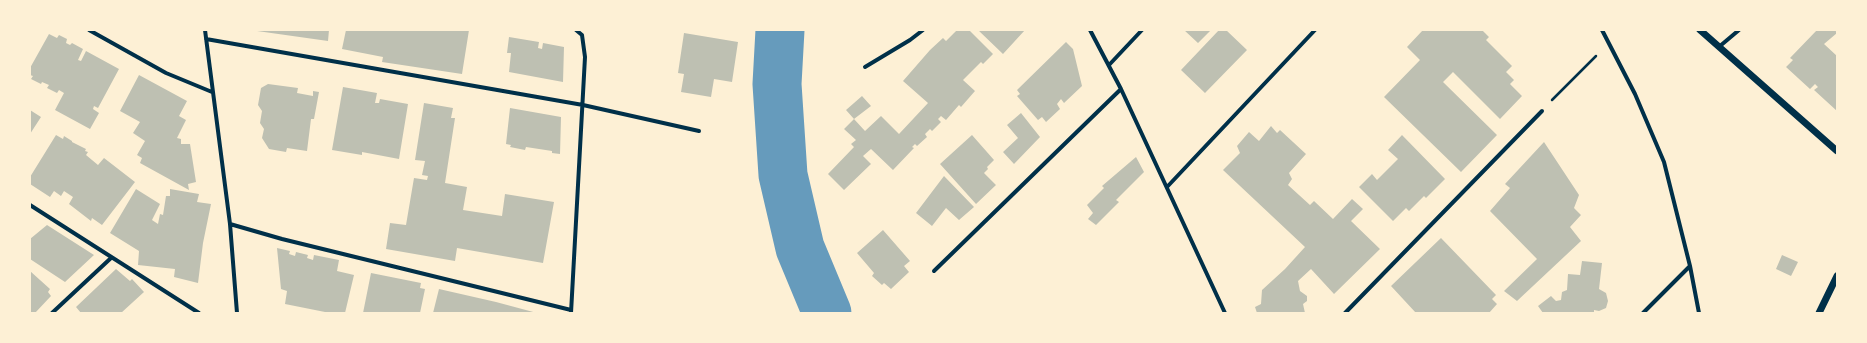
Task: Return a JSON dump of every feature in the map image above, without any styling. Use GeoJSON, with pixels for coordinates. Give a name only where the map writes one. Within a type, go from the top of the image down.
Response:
{"type":"FeatureCollection","features":[{"type":"Feature","properties":{"kind":"street"},"geometry":{"type":"LineString","coordinates":[[89,30],[166,73],[212,92]]}},
{"type":"Feature","properties":{"kind":"street"},"geometry":{"type":"LineString","coordinates":[[204,30],[230,224],[237,313]]}},
{"type":"Feature","properties":{"kind":"street"},"geometry":{"type":"LineString","coordinates":[[230,224],[282,239],[571,312],[585,57],[582,35],[576,30]]}},
{"type":"Feature","properties":{"kind":"street"},"geometry":{"type":"LineString","coordinates":[[864,66],[910,40],[923,30]]}},
{"type":"Feature","properties":{"kind":"street"},"geometry":{"type":"LineString","coordinates":[[1090,30],[1121,89],[1225,313]]}},
{"type":"Feature","properties":{"kind":"street"},"geometry":{"type":"LineString","coordinates":[[1109,65],[1142,30]]}},
{"type":"Feature","properties":{"kind":"street"},"geometry":{"type":"LineString","coordinates":[[1167,187],[1314,30]]}},
{"type":"Feature","properties":{"kind":"street"},"geometry":{"type":"LineString","coordinates":[[1602,30],[1635,94],[1664,162],[1690,266],[1698,313]]}},
{"type":"Feature","properties":{"kind":"street"},"geometry":{"type":"LineString","coordinates":[[1700,30],[1720,46],[1837,151]]}},
{"type":"Feature","properties":{"kind":"street"},"geometry":{"type":"LineString","coordinates":[[1720,46],[1739,30]]}},
{"type":"Feature","properties":{"kind":"street"},"geometry":{"type":"LineString","coordinates":[[206,38],[583,105],[699,131]]}},
{"type":"Feature","properties":{"kind":"street"},"geometry":{"type":"LineString","coordinates":[[934,271],[1121,89]]}},
{"type":"Feature","properties":{"kind":"street"},"geometry":{"type":"LineString","coordinates":[[1345,313],[1542,111]]}},
{"type":"Feature","properties":{"kind":"street"},"geometry":{"type":"LineString","coordinates":[[30,205],[199,313]]}},
{"type":"Feature","properties":{"kind":"street"},"geometry":{"type":"LineString","coordinates":[[52,313],[111,258]]}},
{"type":"Feature","properties":{"kind":"street"},"geometry":{"type":"LineString","coordinates":[[1643,313],[1690,266]]}},
{"type":"Feature","properties":{"kind":"street"},"geometry":{"type":"LineString","coordinates":[[1819,313],[1837,276]]}},
{"type":"Feature","properties":{"kind":"path"},"geometry":{"type":"LineString","coordinates":[[1542,111],[1609,43]]}},
{"type":"Feature","properties":{"kind":"building"},"geometry":{"type":"Polygon","coordinates":[[[250,30],[329,30],[328,41],[250,30]]]}},
{"type":"Feature","properties":{"kind":"building"},"geometry":{"type":"Polygon","coordinates":[[[346,30],[469,30],[462,74],[382,62],[383,57],[342,49],[346,30]]]}},
{"type":"Feature","properties":{"kind":"building"},"geometry":{"type":"Polygon","coordinates":[[[957,30],[969,30],[993,54],[983,64],[981,62],[963,80],[975,91],[961,107],[959,105],[946,120],[941,116],[938,119],[941,122],[932,131],[930,129],[925,134],[927,137],[917,146],[915,144],[912,147],[914,148],[893,170],[871,149],[863,156],[871,164],[844,190],[828,174],[854,147],[851,144],[856,140],[844,129],[854,119],[865,131],[881,116],[899,134],[928,103],[903,81],[930,50],[943,38],[946,41],[957,30]]]}},
{"type":"Feature","properties":{"kind":"building"},"geometry":{"type":"Polygon","coordinates":[[[978,30],[1025,30],[1003,54],[978,30]]]}},
{"type":"Feature","properties":{"kind":"building"},"geometry":{"type":"Polygon","coordinates":[[[1184,30],[1211,30],[1198,43],[1184,30]]]}},
{"type":"Feature","properties":{"kind":"building"},"geometry":{"type":"Polygon","coordinates":[[[1219,30],[1226,30],[1247,50],[1205,93],[1181,70],[1219,30]]]}},
{"type":"Feature","properties":{"kind":"building"},"geometry":{"type":"Polygon","coordinates":[[[1423,30],[1482,30],[1489,37],[1486,40],[1512,66],[1506,72],[1514,80],[1510,84],[1522,96],[1500,119],[1453,72],[1443,82],[1497,135],[1461,172],[1384,97],[1420,60],[1407,47],[1423,30]]]}},
{"type":"Feature","properties":{"kind":"building"},"geometry":{"type":"Polygon","coordinates":[[[1817,30],[1835,30],[1837,33],[1824,44],[1837,56],[1837,111],[1814,90],[1818,87],[1815,84],[1810,89],[1786,67],[1793,60],[1790,58],[1817,30]]]}},
{"type":"Feature","properties":{"kind":"building"},"geometry":{"type":"Polygon","coordinates":[[[684,33],[738,42],[732,82],[714,79],[711,97],[681,92],[684,74],[678,73],[684,33]]]}},
{"type":"Feature","properties":{"kind":"building"},"geometry":{"type":"Polygon","coordinates":[[[49,34],[57,38],[59,35],[67,39],[66,43],[70,45],[72,43],[83,49],[78,60],[81,61],[86,51],[119,69],[98,108],[94,106],[93,109],[99,113],[90,129],[55,110],[64,93],[59,90],[57,93],[47,88],[49,85],[42,82],[41,84],[31,79],[33,76],[30,75],[30,68],[49,34]]]}},
{"type":"Feature","properties":{"kind":"building"},"geometry":{"type":"Polygon","coordinates":[[[509,37],[539,42],[538,48],[542,49],[543,43],[564,47],[563,82],[509,72],[511,53],[507,53],[509,37]]]}},
{"type":"Feature","properties":{"kind":"building"},"geometry":{"type":"Polygon","coordinates":[[[1066,42],[1073,49],[1082,86],[1064,103],[1061,99],[1057,104],[1060,109],[1046,122],[1042,117],[1038,120],[1017,96],[1020,94],[1017,90],[1066,42]]]}},
{"type":"Feature","properties":{"kind":"building"},"geometry":{"type":"Polygon","coordinates":[[[139,75],[187,101],[179,116],[186,120],[177,138],[181,139],[181,144],[190,144],[196,182],[188,184],[189,190],[140,163],[142,158],[137,155],[145,141],[133,133],[140,122],[120,111],[139,75]]]}},
{"type":"Feature","properties":{"kind":"building"},"geometry":{"type":"Polygon","coordinates":[[[268,84],[298,88],[297,93],[313,96],[313,91],[319,92],[314,119],[311,119],[307,151],[287,148],[286,152],[269,149],[262,138],[264,129],[260,123],[262,111],[258,105],[261,88],[268,84]]]}},
{"type":"Feature","properties":{"kind":"building"},"geometry":{"type":"Polygon","coordinates":[[[343,87],[377,93],[375,103],[379,103],[380,99],[408,104],[399,159],[362,152],[362,155],[332,150],[343,87]]]}},
{"type":"Feature","properties":{"kind":"building"},"geometry":{"type":"Polygon","coordinates":[[[862,96],[871,106],[854,119],[846,110],[862,96]]]}},
{"type":"Feature","properties":{"kind":"building"},"geometry":{"type":"Polygon","coordinates":[[[424,103],[453,108],[451,118],[455,118],[445,183],[467,187],[463,210],[502,216],[505,194],[554,202],[543,263],[457,248],[455,261],[386,249],[390,223],[406,225],[414,178],[427,180],[428,176],[422,175],[425,161],[415,160],[424,103]]]}},
{"type":"Feature","properties":{"kind":"building"},"geometry":{"type":"Polygon","coordinates":[[[510,108],[561,117],[560,154],[552,153],[552,151],[526,147],[525,150],[510,147],[511,145],[506,144],[510,108]]]}},
{"type":"Feature","properties":{"kind":"building"},"geometry":{"type":"Polygon","coordinates":[[[30,110],[41,117],[30,134],[30,110]]]}},
{"type":"Feature","properties":{"kind":"building"},"geometry":{"type":"Polygon","coordinates":[[[1021,113],[1040,137],[1014,164],[1003,152],[1018,138],[1007,125],[1021,113]]]}},
{"type":"Feature","properties":{"kind":"building"},"geometry":{"type":"Polygon","coordinates":[[[1271,126],[1277,133],[1280,130],[1306,154],[1289,173],[1292,179],[1288,185],[1310,205],[1314,201],[1333,219],[1352,199],[1363,209],[1351,221],[1380,249],[1334,294],[1311,269],[1298,281],[1300,291],[1307,296],[1307,301],[1303,304],[1305,313],[1257,313],[1255,307],[1261,304],[1262,290],[1285,269],[1305,247],[1223,170],[1240,153],[1237,146],[1249,132],[1259,141],[1271,126]]]}},
{"type":"Feature","properties":{"kind":"building"},"geometry":{"type":"Polygon","coordinates":[[[56,135],[63,139],[64,136],[86,149],[85,151],[88,152],[86,155],[98,165],[104,158],[135,182],[102,225],[92,218],[91,221],[69,204],[73,197],[64,191],[61,196],[54,191],[50,197],[30,184],[30,177],[56,135]]]}},
{"type":"Feature","properties":{"kind":"building"},"geometry":{"type":"Polygon","coordinates":[[[972,135],[994,160],[987,167],[988,169],[984,173],[996,185],[976,204],[940,164],[972,135]]]}},
{"type":"Feature","properties":{"kind":"building"},"geometry":{"type":"Polygon","coordinates":[[[1402,135],[1445,179],[1426,198],[1424,196],[1409,211],[1406,208],[1393,221],[1359,187],[1372,174],[1377,180],[1398,159],[1388,150],[1402,135]]]}},
{"type":"Feature","properties":{"kind":"building"},"geometry":{"type":"Polygon","coordinates":[[[1544,142],[1579,195],[1574,208],[1581,215],[1570,227],[1581,241],[1517,301],[1504,291],[1537,259],[1490,211],[1510,188],[1505,184],[1544,142]]]}},
{"type":"Feature","properties":{"kind":"building"},"geometry":{"type":"Polygon","coordinates":[[[1136,157],[1144,172],[1116,200],[1119,202],[1096,225],[1088,219],[1093,213],[1087,205],[1104,188],[1102,186],[1136,157]]]}},
{"type":"Feature","properties":{"kind":"building"},"geometry":{"type":"Polygon","coordinates":[[[944,176],[974,207],[959,220],[946,208],[932,226],[916,213],[944,176]]]}},
{"type":"Feature","properties":{"kind":"building"},"geometry":{"type":"Polygon","coordinates":[[[136,189],[160,204],[152,220],[158,224],[160,214],[163,215],[166,196],[170,196],[170,189],[199,194],[197,202],[211,204],[203,243],[198,283],[174,277],[175,269],[138,265],[139,251],[110,233],[136,189]]]}},
{"type":"Feature","properties":{"kind":"building"},"geometry":{"type":"Polygon","coordinates":[[[47,225],[94,255],[65,282],[30,259],[30,239],[47,225]]]}},
{"type":"Feature","properties":{"kind":"building"},"geometry":{"type":"Polygon","coordinates":[[[883,230],[910,261],[904,266],[909,272],[891,289],[884,283],[882,285],[872,276],[874,273],[857,253],[883,230]]]}},
{"type":"Feature","properties":{"kind":"building"},"geometry":{"type":"Polygon","coordinates":[[[1441,238],[1496,295],[1492,299],[1497,304],[1489,313],[1416,313],[1391,286],[1441,238]]]}},
{"type":"Feature","properties":{"kind":"building"},"geometry":{"type":"Polygon","coordinates":[[[277,248],[290,251],[289,254],[295,256],[296,252],[308,255],[307,258],[313,260],[314,255],[339,260],[337,271],[354,275],[345,313],[330,313],[285,304],[287,291],[281,289],[277,248]]]}},
{"type":"Feature","properties":{"kind":"building"},"geometry":{"type":"Polygon","coordinates":[[[1782,255],[1798,262],[1791,276],[1776,269],[1782,255]]]}},
{"type":"Feature","properties":{"kind":"building"},"geometry":{"type":"Polygon","coordinates":[[[1582,261],[1602,263],[1599,289],[1606,293],[1608,301],[1606,308],[1599,311],[1594,310],[1594,313],[1543,313],[1538,306],[1551,296],[1556,301],[1561,300],[1562,292],[1567,290],[1568,274],[1580,275],[1582,261]]]}},
{"type":"Feature","properties":{"kind":"building"},"geometry":{"type":"Polygon","coordinates":[[[116,269],[130,281],[132,279],[144,292],[121,313],[81,313],[76,307],[116,269]]]}},
{"type":"Feature","properties":{"kind":"building"},"geometry":{"type":"Polygon","coordinates":[[[30,271],[50,289],[48,292],[51,296],[35,313],[30,313],[30,271]]]}},
{"type":"Feature","properties":{"kind":"building"},"geometry":{"type":"Polygon","coordinates":[[[371,273],[421,283],[420,288],[425,289],[420,313],[363,313],[371,273]]]}},
{"type":"Feature","properties":{"kind":"building"},"geometry":{"type":"Polygon","coordinates":[[[439,289],[496,302],[537,313],[433,313],[439,289]]]}},
{"type":"Feature","properties":{"kind":"waterway"},"geometry":{"type":"LineString","coordinates":[[780,30],[777,84],[783,175],[800,248],[827,313]]}}]}
